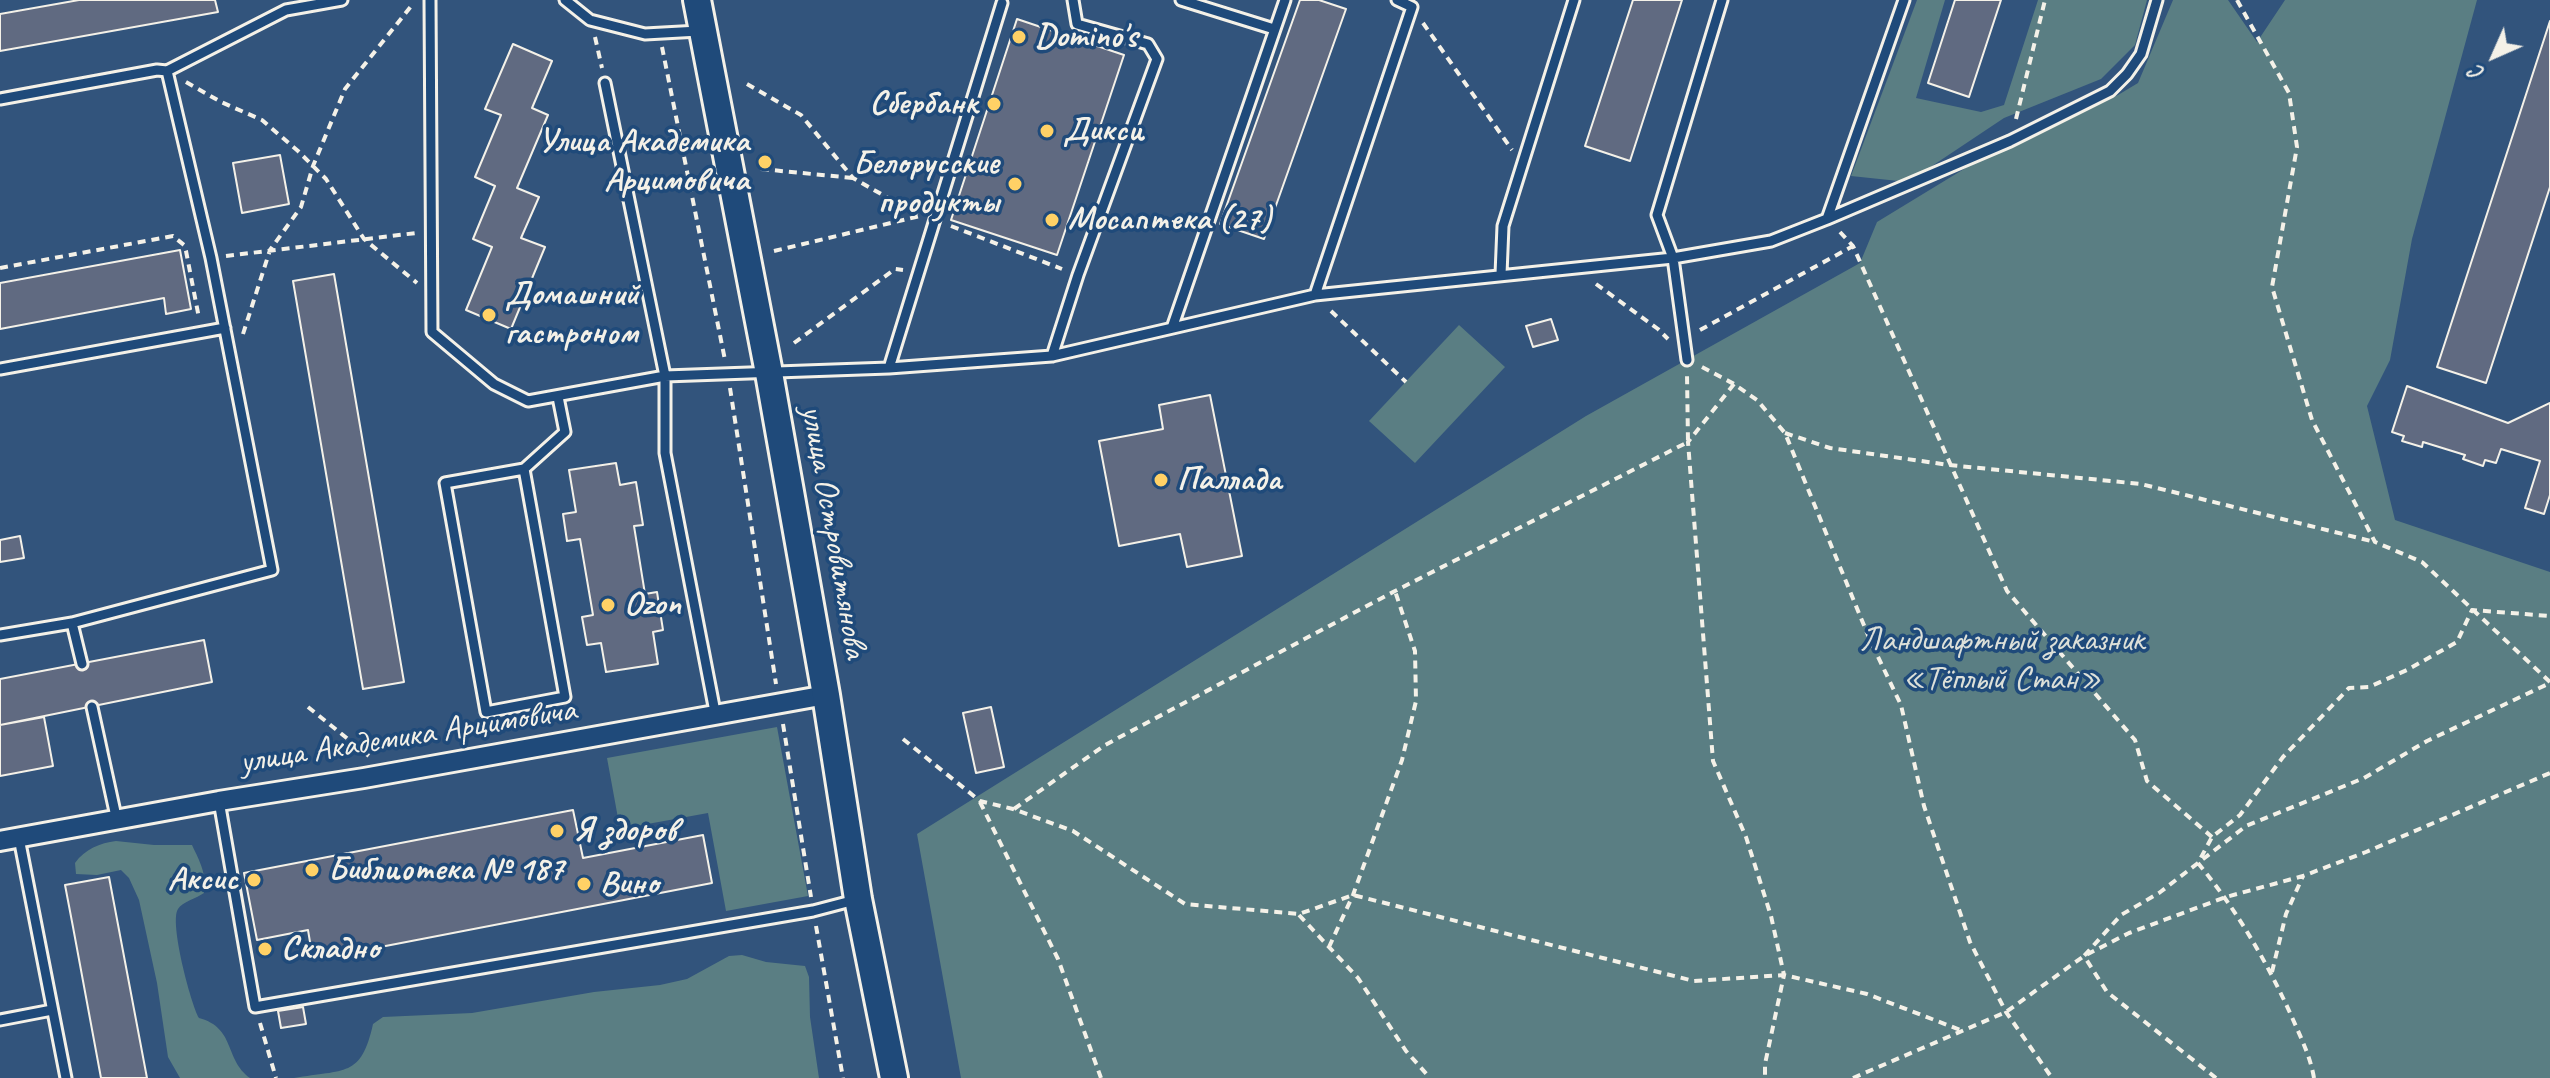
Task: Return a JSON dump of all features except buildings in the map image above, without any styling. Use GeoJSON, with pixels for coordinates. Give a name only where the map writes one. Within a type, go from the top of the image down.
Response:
{"type":"FeatureCollection","features":[{"type":"Feature","properties":{"kind":"main road","name":"улица Островитянова"},"geometry":{"type":"LineString","coordinates":[[697,0],[769,373],[826,695],[858,899],[894,1078]]}},
{"type":"Feature","properties":{"kind":"street","name":"улица Академика Арцимовича"},"geometry":{"type":"LineString","coordinates":[[9,840],[219,801],[716,717],[826,695]]}},
{"type":"Feature","properties":{"kind":"lane"},"geometry":{"type":"LineString","coordinates":[[0,99],[157,70],[167,71],[286,10],[342,0]]}},
{"type":"Feature","properties":{"kind":"lane"},"geometry":{"type":"LineString","coordinates":[[430,0],[432,332],[494,384],[528,401],[665,376],[889,368],[1052,356],[1315,295],[1673,258],[1771,241],[2010,141],[2110,91],[2141,54],[2157,0]]}},
{"type":"Feature","properties":{"kind":"lane"},"geometry":{"type":"LineString","coordinates":[[565,0],[590,20],[645,34],[702,30]]}},
{"type":"Feature","properties":{"kind":"lane"},"geometry":{"type":"LineString","coordinates":[[1052,356],[1078,275],[1157,59],[1148,44],[1077,24],[1073,0]]}},
{"type":"Feature","properties":{"kind":"lane"},"geometry":{"type":"LineString","coordinates":[[1181,0],[1274,29]]}},
{"type":"Feature","properties":{"kind":"lane"},"geometry":{"type":"LineString","coordinates":[[1172,328],[1285,0]]}},
{"type":"Feature","properties":{"kind":"lane"},"geometry":{"type":"LineString","coordinates":[[1315,295],[1412,7],[1397,0]]}},
{"type":"Feature","properties":{"kind":"lane"},"geometry":{"type":"LineString","coordinates":[[1501,274],[1503,226],[1574,0]]}},
{"type":"Feature","properties":{"kind":"lane"},"geometry":{"type":"LineString","coordinates":[[1687,360],[1673,258],[1657,215],[1722,0]]}},
{"type":"Feature","properties":{"kind":"lane"},"geometry":{"type":"LineString","coordinates":[[1827,219],[1904,0]]}},
{"type":"Feature","properties":{"kind":"lane"},"geometry":{"type":"LineString","coordinates":[[889,368],[1002,3]]}},
{"type":"Feature","properties":{"kind":"lane"},"geometry":{"type":"LineString","coordinates":[[0,635],[72,623],[272,570],[211,258],[167,71]]}},
{"type":"Feature","properties":{"kind":"lane"},"geometry":{"type":"LineString","coordinates":[[605,83],[665,376],[665,453],[716,717]]}},
{"type":"Feature","properties":{"kind":"lane"},"geometry":{"type":"LineString","coordinates":[[0,369],[225,328]]}},
{"type":"Feature","properties":{"kind":"lane"},"geometry":{"type":"LineString","coordinates":[[524,469],[565,697],[486,712],[445,483],[524,469],[565,432],[558,397]]}},
{"type":"Feature","properties":{"kind":"lane"},"geometry":{"type":"LineString","coordinates":[[72,623],[82,664]]}},
{"type":"Feature","properties":{"kind":"lane"},"geometry":{"type":"LineString","coordinates":[[92,707],[117,821]]}},
{"type":"Feature","properties":{"kind":"lane"},"geometry":{"type":"LineString","coordinates":[[219,801],[255,1007],[813,911],[858,899]]}},
{"type":"Feature","properties":{"kind":"lane"},"geometry":{"type":"LineString","coordinates":[[9,840],[66,1078]]}},
{"type":"Feature","properties":{"kind":"lane"},"geometry":{"type":"LineString","coordinates":[[0,1020],[52,1010]]}},
{"type":"Feature","properties":{"kind":"path"},"geometry":{"type":"LineString","coordinates":[[232,365],[270,250],[301,207],[313,166],[345,89],[416,0]]}},
{"type":"Feature","properties":{"kind":"path"},"geometry":{"type":"LineString","coordinates":[[2010,141],[2045,0]]}},
{"type":"Feature","properties":{"kind":"path"},"geometry":{"type":"LineString","coordinates":[[2237,0],[2289,93],[2297,147],[2272,287],[2312,420],[2375,542]]}},
{"type":"Feature","properties":{"kind":"path"},"geometry":{"type":"LineString","coordinates":[[1412,7],[1523,167]]}},
{"type":"Feature","properties":{"kind":"path"},"geometry":{"type":"LineString","coordinates":[[590,20],[605,83]]}},
{"type":"Feature","properties":{"kind":"path"},"geometry":{"type":"LineString","coordinates":[[660,33],[728,375],[813,911],[843,1078]]}},
{"type":"Feature","properties":{"kind":"path"},"geometry":{"type":"LineString","coordinates":[[167,71],[221,102],[262,120],[326,179],[364,239],[433,296]]}},
{"type":"Feature","properties":{"kind":"path"},"geometry":{"type":"LineString","coordinates":[[747,84],[801,115],[853,178],[920,216]]}},
{"type":"Feature","properties":{"kind":"path"},"geometry":{"type":"LineString","coordinates":[[761,169],[853,178]]}},
{"type":"Feature","properties":{"kind":"path"},"geometry":{"type":"LineString","coordinates":[[1827,219],[1853,246],[2007,591],[2135,740],[2147,781],[2212,837]]}},
{"type":"Feature","properties":{"kind":"path"},"geometry":{"type":"LineString","coordinates":[[211,258],[433,231]]}},
{"type":"Feature","properties":{"kind":"path"},"geometry":{"type":"LineString","coordinates":[[0,268],[173,236],[184,245],[186,251],[201,332]]}},
{"type":"Feature","properties":{"kind":"path"},"geometry":{"type":"LineString","coordinates":[[1572,268],[1658,329],[1674,346],[1853,246]]}},
{"type":"Feature","properties":{"kind":"path"},"geometry":{"type":"LineString","coordinates":[[794,343],[895,269],[917,272]]}},
{"type":"Feature","properties":{"kind":"path"},"geometry":{"type":"LineString","coordinates":[[1315,295],[1406,382]]}},
{"type":"Feature","properties":{"kind":"path"},"geometry":{"type":"LineString","coordinates":[[1765,1078],[1765,1064],[1784,975],[1771,916],[1746,837],[1713,761],[1688,442],[1687,360],[1734,384],[1757,400],[1785,433],[1870,640],[1901,705],[1924,806],[1970,942],[2006,1012],[2052,1078]]}},
{"type":"Feature","properties":{"kind":"path"},"geometry":{"type":"LineString","coordinates":[[1013,809],[1105,745],[1395,591],[1688,442],[1734,384]]}},
{"type":"Feature","properties":{"kind":"path"},"geometry":{"type":"LineString","coordinates":[[1785,433],[1830,448],[1949,465],[2141,484],[2375,542],[2422,562],[2550,683],[2427,741],[2364,778],[2246,826],[2159,893],[2121,915],[2084,956]]}},
{"type":"Feature","properties":{"kind":"path"},"geometry":{"type":"LineString","coordinates":[[1329,947],[1353,895],[1402,760],[1416,701],[1415,651],[1395,591]]}},
{"type":"Feature","properties":{"kind":"path"},"geometry":{"type":"LineString","coordinates":[[2198,863],[2212,837],[2240,815],[2283,757],[2349,688],[2369,687],[2382,682],[2457,642],[2472,610]]}},
{"type":"Feature","properties":{"kind":"path"},"geometry":{"type":"LineString","coordinates":[[2472,610],[2550,616]]}},
{"type":"Feature","properties":{"kind":"path"},"geometry":{"type":"LineString","coordinates":[[308,707],[390,774]]}},
{"type":"Feature","properties":{"kind":"path"},"geometry":{"type":"LineString","coordinates":[[903,739],[980,801],[1058,959],[1101,1078]]}},
{"type":"Feature","properties":{"kind":"path"},"geometry":{"type":"LineString","coordinates":[[1853,1078],[2006,1012],[2084,956],[2129,933],[2226,897],[2303,876],[2550,773]]}},
{"type":"Feature","properties":{"kind":"path"},"geometry":{"type":"LineString","coordinates":[[980,801],[1013,809],[1073,831],[1185,904],[1299,914],[1353,895],[1694,981],[1784,975],[1867,994],[1963,1031]]}},
{"type":"Feature","properties":{"kind":"path"},"geometry":{"type":"LineString","coordinates":[[2198,863],[2226,897],[2272,972],[2310,1058],[2314,1078]]}},
{"type":"Feature","properties":{"kind":"path"},"geometry":{"type":"LineString","coordinates":[[2272,972],[2286,914],[2303,876]]}},
{"type":"Feature","properties":{"kind":"path"},"geometry":{"type":"LineString","coordinates":[[1299,914],[1358,978],[1406,1051],[1430,1078]]}},
{"type":"Feature","properties":{"kind":"path"},"geometry":{"type":"LineString","coordinates":[[2084,956],[2107,992],[2216,1078]]}},
{"type":"Feature","properties":{"kind":"path"},"geometry":{"type":"LineString","coordinates":[[255,1007],[276,1078]]}},
{"type":"Feature","properties":{"kind":"green space"},"geometry":{"type":"Polygon","coordinates":[[[1917,0],[1945,0],[1916,98],[1981,112],[2004,105],[2038,0],[2147,0],[2135,45],[2101,79],[2004,118],[1908,182],[1851,176],[1917,0]]]}},
{"type":"Feature","properties":{"kind":"green space","name":"Ландшафтный заказник «Тёплый Стан»"},"geometry":{"type":"Polygon","coordinates":[[[2173,0],[2228,0],[2257,42],[2285,0],[2477,0],[2412,239],[2390,360],[2367,406],[2395,520],[2550,572],[2550,1078],[961,1078],[917,834],[1586,416],[1860,263],[1877,222],[2010,141],[2118,95],[2138,83],[2173,0]]]}},
{"type":"Feature","properties":{"kind":"green space"},"geometry":{"type":"Polygon","coordinates":[[[1459,325],[1505,367],[1415,463],[1369,421],[1459,325]]]}},
{"type":"Feature","properties":{"kind":"green space"},"geometry":{"type":"Polygon","coordinates":[[[777,727],[808,896],[726,911],[708,813],[620,829],[607,758],[777,727]]]}},
{"type":"Feature","properties":{"kind":"green space"},"geometry":{"type":"Polygon","coordinates":[[[116,841],[192,845],[202,868],[205,886],[204,893],[180,907],[176,917],[186,981],[199,1018],[211,1023],[225,1036],[236,1062],[250,1078],[180,1078],[168,1057],[157,983],[139,900],[129,878],[121,870],[97,875],[76,874],[75,863],[83,854],[99,845],[116,841]]]}},
{"type":"Feature","properties":{"kind":"green space"},"geometry":{"type":"Polygon","coordinates":[[[742,955],[766,962],[805,966],[809,977],[810,1017],[819,1078],[294,1078],[348,1068],[363,1054],[373,1024],[383,1017],[472,1013],[594,992],[660,985],[687,979],[729,956],[742,955]]]}},
{"type":"Feature","properties":{"kind":"place","name":"Domino's"},"geometry":{"type":"Point","coordinates":[1019,37]}},
{"type":"Feature","properties":{"kind":"place","name":"Сбербанк"},"geometry":{"type":"Point","coordinates":[994,104]}},
{"type":"Feature","properties":{"kind":"place","name":"Дикси"},"geometry":{"type":"Point","coordinates":[1047,131]}},
{"type":"Feature","properties":{"kind":"place","name":"Улица Академика Арцимовича"},"geometry":{"type":"Point","coordinates":[765,162]}},
{"type":"Feature","properties":{"kind":"place","name":"Белорусские продукты"},"geometry":{"type":"Point","coordinates":[1015,184]}},
{"type":"Feature","properties":{"kind":"place","name":"Мосаптека (27)"},"geometry":{"type":"Point","coordinates":[1052,220]}},
{"type":"Feature","properties":{"kind":"place","name":"Домашний гастроном"},"geometry":{"type":"Point","coordinates":[489,315]}},
{"type":"Feature","properties":{"kind":"place","name":"Паллада"},"geometry":{"type":"Point","coordinates":[1161,480]}},
{"type":"Feature","properties":{"kind":"place","name":"Ozon"},"geometry":{"type":"Point","coordinates":[608,605]}},
{"type":"Feature","properties":{"kind":"place","name":"Я здоров"},"geometry":{"type":"Point","coordinates":[557,831]}},
{"type":"Feature","properties":{"kind":"place","name":"Библиотека № 187"},"geometry":{"type":"Point","coordinates":[312,870]}},
{"type":"Feature","properties":{"kind":"place","name":"Аксис"},"geometry":{"type":"Point","coordinates":[254,880]}},
{"type":"Feature","properties":{"kind":"place","name":"Вино"},"geometry":{"type":"Point","coordinates":[584,884]}},
{"type":"Feature","properties":{"kind":"place","name":"Складно"},"geometry":{"type":"Point","coordinates":[265,949]}}]}
